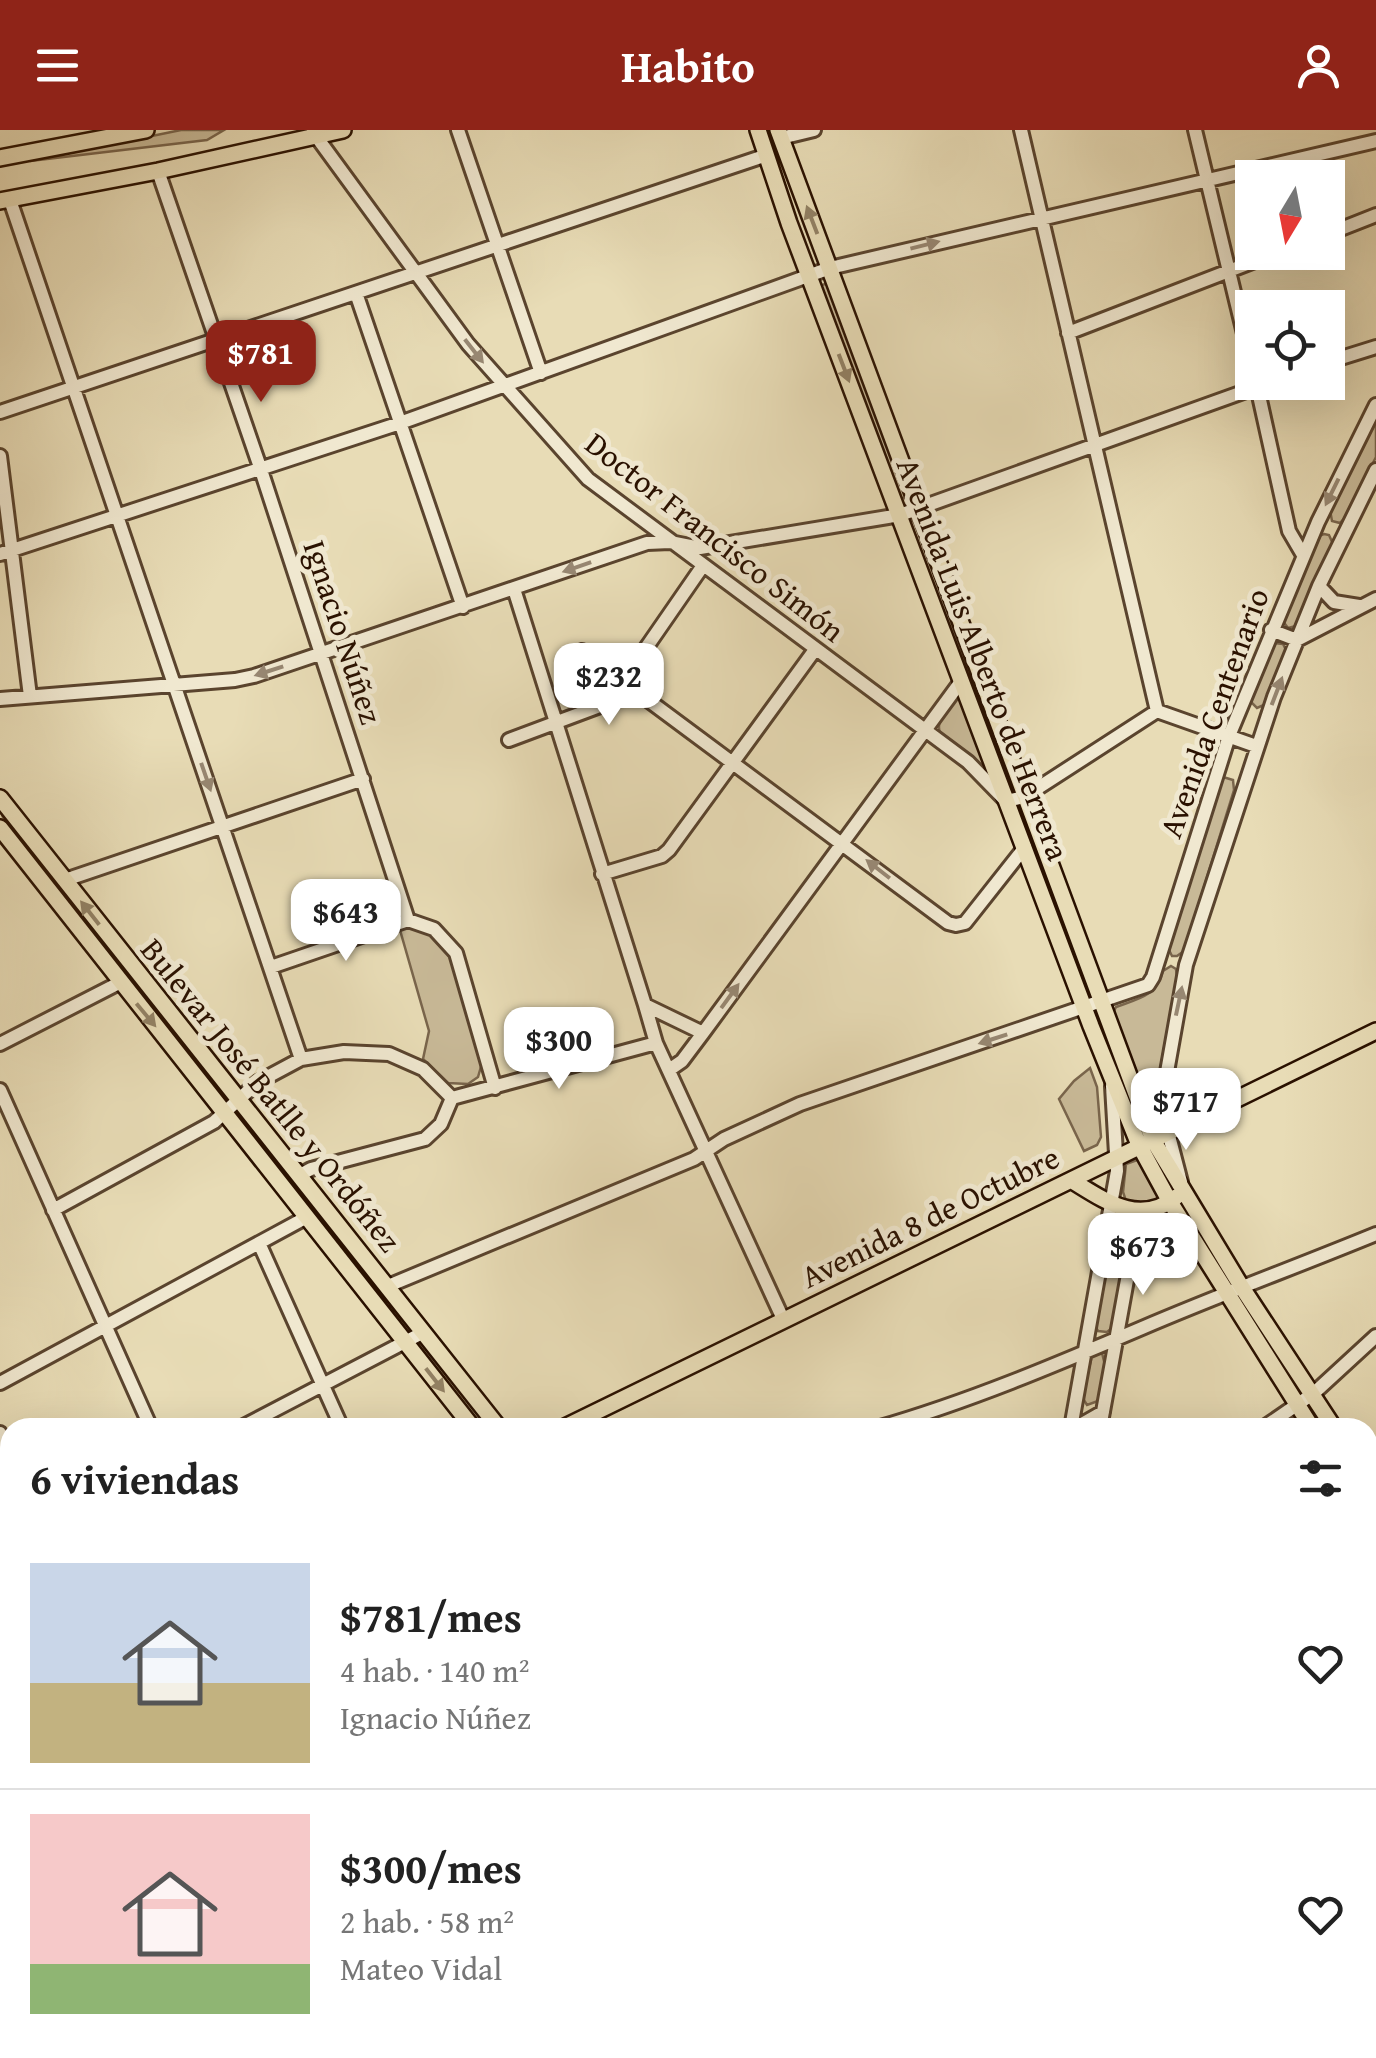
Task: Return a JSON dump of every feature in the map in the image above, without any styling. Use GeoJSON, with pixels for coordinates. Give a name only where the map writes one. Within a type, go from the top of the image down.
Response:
{"type":"FeatureCollection","features":[{"type":"Feature","properties":{"kind":"main road"},"geometry":{"type":"LineString","coordinates":[[0,158],[146,130]]}},
{"type":"Feature","properties":{"kind":"main road"},"geometry":{"type":"LineString","coordinates":[[5,200],[343,130]]}},
{"type":"Feature","properties":{"kind":"main road","name":"Avenida Luis Alberto de Herrera"},"geometry":{"type":"LineString","coordinates":[[758,130],[1025,847],[1154,1139],[1305,1418]]}},
{"type":"Feature","properties":{"kind":"main road","name":"Avenida Luis Alberto de Herrera"},"geometry":{"type":"LineString","coordinates":[[779,134],[1024,797],[1093,1007],[1112,1079],[1154,1139],[1170,1202],[1314,1393],[1328,1418]]}},
{"type":"Feature","properties":{"kind":"main road","name":"Bulevar José Batlle y Ordóñez"},"geometry":{"type":"LineString","coordinates":[[0,798],[232,1106],[307,1218],[465,1418]]}},
{"type":"Feature","properties":{"kind":"main road","name":"Bulevar José Batlle y Ordóñez"},"geometry":{"type":"LineString","coordinates":[[1,832],[119,983],[300,1175],[491,1418]]}},
{"type":"Feature","properties":{"kind":"main road","name":"Avenida 8 de Octubre"},"geometry":{"type":"LineString","coordinates":[[583,1418],[1376,1031]]}},
{"type":"Feature","properties":{"kind":"main road"},"geometry":{"type":"LineString","coordinates":[[1071,1180],[1112,1205],[1138,1211],[1170,1202],[1181,1189]]}},
{"type":"Feature","properties":{"kind":"main road"},"geometry":{"type":"LineString","coordinates":[[307,1218],[318,1214],[363,1268],[386,1283]]}},
{"type":"Feature","properties":{"kind":"street"},"geometry":{"type":"LineString","coordinates":[[458,130],[541,373]]}},
{"type":"Feature","properties":{"kind":"street"},"geometry":{"type":"LineString","coordinates":[[779,134],[814,130]]}},
{"type":"Feature","properties":{"kind":"street"},"geometry":{"type":"LineString","coordinates":[[1020,130],[1157,711]]}},
{"type":"Feature","properties":{"kind":"street"},"geometry":{"type":"LineString","coordinates":[[1196,130],[1235,296]]}},
{"type":"Feature","properties":{"kind":"street","name":"Doctor Francisco Simón"},"geometry":{"type":"LineString","coordinates":[[314,133],[503,387],[588,479],[968,762],[1006,801]]}},
{"type":"Feature","properties":{"kind":"street"},"geometry":{"type":"LineString","coordinates":[[6,552],[400,423],[830,268],[1376,140]]}},
{"type":"Feature","properties":{"kind":"street"},"geometry":{"type":"LineString","coordinates":[[0,412],[767,155]]}},
{"type":"Feature","properties":{"kind":"street","name":"Ignacio Núñez"},"geometry":{"type":"LineString","coordinates":[[158,171],[261,470],[408,920]]}},
{"type":"Feature","properties":{"kind":"street"},"geometry":{"type":"LineString","coordinates":[[5,200],[76,386],[301,1060]]}},
{"type":"Feature","properties":{"kind":"street"},"geometry":{"type":"LineString","coordinates":[[1345,227],[1376,215]]}},
{"type":"Feature","properties":{"kind":"street"},"geometry":{"type":"LineString","coordinates":[[1068,333],[1235,269]]}},
{"type":"Feature","properties":{"kind":"street"},"geometry":{"type":"LineString","coordinates":[[356,293],[463,607]]}},
{"type":"Feature","properties":{"kind":"street"},"geometry":{"type":"LineString","coordinates":[[1345,357],[1376,347]]}},
{"type":"Feature","properties":{"kind":"street"},"geometry":{"type":"LineString","coordinates":[[0,699],[236,680],[647,543],[670,542],[700,548],[900,515],[1235,394]]}},
{"type":"Feature","properties":{"kind":"street"},"geometry":{"type":"LineString","coordinates":[[1260,400],[1289,531],[1303,555]]}},
{"type":"Feature","properties":{"kind":"street","name":"Avenida Centenario"},"geometry":{"type":"LineString","coordinates":[[386,1283],[706,1151],[818,1098],[1148,986],[1229,736],[1303,555],[1376,404]]}},
{"type":"Feature","properties":{"kind":"street"},"geometry":{"type":"LineString","coordinates":[[0,456],[6,552],[30,696]]}},
{"type":"Feature","properties":{"kind":"street","name":"Avenida Centenario"},"geometry":{"type":"LineString","coordinates":[[1154,1139],[1186,965],[1256,746],[1319,586],[1376,470]]}},
{"type":"Feature","properties":{"kind":"street"},"geometry":{"type":"LineString","coordinates":[[1318,522],[1342,535]]}},
{"type":"Feature","properties":{"kind":"street"},"geometry":{"type":"LineString","coordinates":[[509,740],[602,707],[702,566],[700,548]]}},
{"type":"Feature","properties":{"kind":"street"},"geometry":{"type":"LineString","coordinates":[[1319,586],[1334,602],[1359,606],[1376,598]]}},
{"type":"Feature","properties":{"kind":"street"},"geometry":{"type":"LineString","coordinates":[[514,590],[656,1043],[783,1319]]}},
{"type":"Feature","properties":{"kind":"street"},"geometry":{"type":"LineString","coordinates":[[1271,630],[1296,640],[1356,612],[1359,606]]}},
{"type":"Feature","properties":{"kind":"street"},"geometry":{"type":"LineString","coordinates":[[602,874],[662,856],[814,650]]}},
{"type":"Feature","properties":{"kind":"street"},"geometry":{"type":"LineString","coordinates":[[582,651],[948,923],[965,923],[1025,847]]}},
{"type":"Feature","properties":{"kind":"street"},"geometry":{"type":"LineString","coordinates":[[668,1070],[682,1061],[962,680]]}},
{"type":"Feature","properties":{"kind":"street"},"geometry":{"type":"LineString","coordinates":[[1157,711],[1256,746]]}},
{"type":"Feature","properties":{"kind":"street"},"geometry":{"type":"LineString","coordinates":[[1006,801],[1024,797],[1157,711]]}},
{"type":"Feature","properties":{"kind":"street"},"geometry":{"type":"LineString","coordinates":[[64,880],[363,778]]}},
{"type":"Feature","properties":{"kind":"street"},"geometry":{"type":"LineString","coordinates":[[270,967],[408,920],[434,928],[456,953],[495,1088]]}},
{"type":"Feature","properties":{"kind":"street"},"geometry":{"type":"LineString","coordinates":[[1159,956],[1186,965]]}},
{"type":"Feature","properties":{"kind":"street"},"geometry":{"type":"LineString","coordinates":[[0,1044],[119,983]]}},
{"type":"Feature","properties":{"kind":"street"},"geometry":{"type":"LineString","coordinates":[[646,1006],[703,1033]]}},
{"type":"Feature","properties":{"kind":"street"},"geometry":{"type":"LineString","coordinates":[[452,1098],[656,1043]]}},
{"type":"Feature","properties":{"kind":"street"},"geometry":{"type":"LineString","coordinates":[[52,1210],[214,1122],[258,1082],[301,1060],[344,1052],[389,1054],[423,1069],[452,1098]]}},
{"type":"Feature","properties":{"kind":"street"},"geometry":{"type":"LineString","coordinates":[[1168,1072],[1216,1110]]}},
{"type":"Feature","properties":{"kind":"street"},"geometry":{"type":"LineString","coordinates":[[1075,1418],[1118,1156],[1112,1079]]}},
{"type":"Feature","properties":{"kind":"street"},"geometry":{"type":"LineString","coordinates":[[0,1090],[146,1418]]}},
{"type":"Feature","properties":{"kind":"street"},"geometry":{"type":"LineString","coordinates":[[300,1175],[425,1139],[441,1124],[452,1098]]}},
{"type":"Feature","properties":{"kind":"street"},"geometry":{"type":"LineString","coordinates":[[0,1383],[307,1218]]}},
{"type":"Feature","properties":{"kind":"street"},"geometry":{"type":"LineString","coordinates":[[1102,1418],[1134,1236]]}},
{"type":"Feature","properties":{"kind":"street"},"geometry":{"type":"LineString","coordinates":[[911,1418],[1085,1353],[1370,1237],[1376,1252]]}},
{"type":"Feature","properties":{"kind":"street"},"geometry":{"type":"LineString","coordinates":[[259,1243],[338,1418]]}},
{"type":"Feature","properties":{"kind":"street"},"geometry":{"type":"LineString","coordinates":[[1120,1306],[1141,1328]]}},
{"type":"Feature","properties":{"kind":"street"},"geometry":{"type":"LineString","coordinates":[[260,1418],[424,1332]]}},
{"type":"Feature","properties":{"kind":"street"},"geometry":{"type":"LineString","coordinates":[[1277,1418],[1314,1393],[1376,1336]]}},
{"type":"Feature","properties":{"kind":"street"},"geometry":{"type":"LineString","coordinates":[[1092,1418],[1103,1412]]}},
{"type":"Feature","properties":{"kind":"shaded area"},"geometry":{"type":"Polygon","coordinates":[[[181,130],[224,130],[207,140],[30,161],[181,130]]]}},
{"type":"Feature","properties":{"kind":"shaded area"},"geometry":{"type":"Polygon","coordinates":[[[828,283],[906,497],[899,500],[819,286],[828,283]]]}},
{"type":"Feature","properties":{"kind":"shaded area"},"geometry":{"type":"Polygon","coordinates":[[[1376,418],[1376,457],[1344,519],[1340,523],[1332,521],[1330,510],[1376,418]]]}},
{"type":"Feature","properties":{"kind":"shaded area"},"geometry":{"type":"Polygon","coordinates":[[[915,521],[967,663],[962,665],[908,522],[915,521]]]}},
{"type":"Feature","properties":{"kind":"shaded area"},"geometry":{"type":"Polygon","coordinates":[[[1329,535],[1333,544],[1296,626],[1288,628],[1282,620],[1319,536],[1329,535]]]}},
{"type":"Feature","properties":{"kind":"shaded area"},"geometry":{"type":"Polygon","coordinates":[[[1274,643],[1283,644],[1287,652],[1266,704],[1257,708],[1250,701],[1274,643]]]}},
{"type":"Feature","properties":{"kind":"shaded area"},"geometry":{"type":"Polygon","coordinates":[[[956,697],[961,698],[994,783],[979,764],[948,738],[941,737],[940,721],[956,697]]]}},
{"type":"Feature","properties":{"kind":"shaded area"},"geometry":{"type":"Polygon","coordinates":[[[1223,777],[1233,780],[1234,790],[1184,951],[1172,956],[1168,948],[1223,777]]]}},
{"type":"Feature","properties":{"kind":"shaded area"},"geometry":{"type":"Polygon","coordinates":[[[1019,802],[1090,992],[1084,995],[1013,805],[1019,802]]]}},
{"type":"Feature","properties":{"kind":"shaded area"},"geometry":{"type":"Polygon","coordinates":[[[0,810],[228,1096],[227,1099],[5,822],[0,810]]]}},
{"type":"Feature","properties":{"kind":"shaded area"},"geometry":{"type":"Polygon","coordinates":[[[413,926],[430,934],[443,947],[461,983],[482,1063],[478,1077],[468,1084],[448,1083],[423,1059],[429,1031],[400,930],[413,926]]]}},
{"type":"Feature","properties":{"kind":"shaded area"},"geometry":{"type":"Polygon","coordinates":[[[1171,966],[1177,977],[1160,1070],[1157,1123],[1113,1013],[1116,1007],[1151,991],[1163,971],[1171,966]]]}},
{"type":"Feature","properties":{"kind":"shaded area"},"geometry":{"type":"Polygon","coordinates":[[[1090,1068],[1097,1087],[1101,1137],[1097,1145],[1084,1151],[1059,1099],[1090,1068]]]}},
{"type":"Feature","properties":{"kind":"shaded area"},"geometry":{"type":"Polygon","coordinates":[[[1140,1159],[1160,1199],[1139,1205],[1126,1201],[1123,1192],[1126,1164],[1140,1159]]]}},
{"type":"Feature","properties":{"kind":"shaded area"},"geometry":{"type":"Polygon","coordinates":[[[1162,1215],[1174,1232],[1154,1236],[1147,1275],[1135,1273],[1142,1236],[1129,1233],[1112,1328],[1098,1331],[1095,1326],[1116,1218],[1162,1215]]]}},
{"type":"Feature","properties":{"kind":"shaded area"},"geometry":{"type":"Polygon","coordinates":[[[1102,1353],[1105,1365],[1098,1401],[1087,1405],[1082,1397],[1092,1356],[1102,1353]]]}}]}
